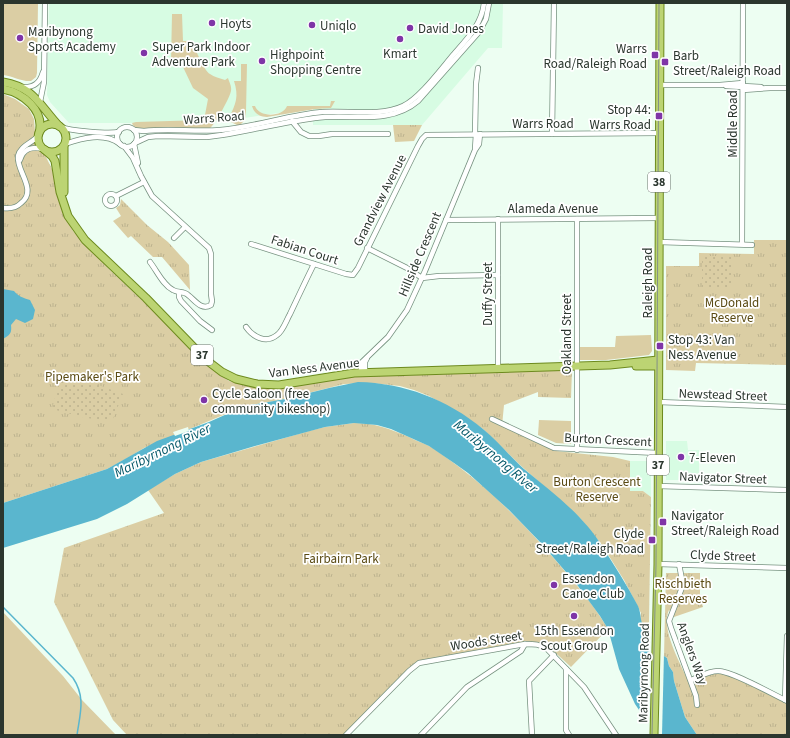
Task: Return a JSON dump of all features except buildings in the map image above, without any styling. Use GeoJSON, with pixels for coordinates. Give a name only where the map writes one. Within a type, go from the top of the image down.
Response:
{"type":"FeatureCollection","features":[{"type":"Feature","properties":{"kind":"main road","name":"Raleigh Road"},"geometry":{"type":"LineString","coordinates":[[658,564],[660,3]]}},
{"type":"Feature","properties":{"kind":"main road","name":"37"},"geometry":{"type":"LineString","coordinates":[[3,82],[19,86],[28,91],[40,102],[65,133],[65,145]]}},
{"type":"Feature","properties":{"kind":"main road","name":"37"},"geometry":{"type":"LineString","coordinates":[[3,89],[22,97],[31,104],[39,118],[40,144],[44,150]]}},
{"type":"Feature","properties":{"kind":"main road"},"geometry":{"type":"LineString","coordinates":[[39,135],[47,125],[51,124],[60,126]]}},
{"type":"Feature","properties":{"kind":"main road"},"geometry":{"type":"LineString","coordinates":[[44,150],[56,152],[65,145]]}},
{"type":"Feature","properties":{"kind":"main road","name":"Van Ness Avenue"},"geometry":{"type":"LineString","coordinates":[[65,145],[63,171],[64,194],[72,217],[80,233]]}},
{"type":"Feature","properties":{"kind":"main road","name":"Van Ness Avenue"},"geometry":{"type":"LineString","coordinates":[[44,150],[54,158],[65,208],[80,233],[94,249],[146,298],[205,359],[229,376],[246,382],[279,385],[292,384],[341,374],[658,363]]}},
{"type":"Feature","properties":{"kind":"main road","name":"Maribyrnong Road"},"geometry":{"type":"LineString","coordinates":[[654,735],[658,564]]}},
{"type":"Feature","properties":{"kind":"street"},"geometry":{"type":"LineString","coordinates":[[40,102],[44,82],[45,3]]}},
{"type":"Feature","properties":{"kind":"street"},"geometry":{"type":"LineString","coordinates":[[292,120],[323,112],[384,112],[407,104],[418,95],[474,30],[481,17],[484,3]]}},
{"type":"Feature","properties":{"kind":"street"},"geometry":{"type":"LineString","coordinates":[[292,120],[324,117],[387,116],[400,113],[411,107],[424,96],[479,32],[486,19],[489,3]]}},
{"type":"Feature","properties":{"kind":"street"},"geometry":{"type":"LineString","coordinates":[[552,134],[554,3]]}},
{"type":"Feature","properties":{"kind":"street","name":"Middle Road"},"geometry":{"type":"LineString","coordinates":[[742,244],[743,3]]}},
{"type":"Feature","properties":{"kind":"street","name":"Hillside Crescent"},"geometry":{"type":"LineString","coordinates":[[363,373],[365,362],[368,357],[388,337],[405,314],[424,274],[475,150],[479,144],[477,134],[476,84],[478,68]]}},
{"type":"Feature","properties":{"kind":"street"},"geometry":{"type":"LineString","coordinates":[[19,86],[30,87],[37,83],[42,77],[44,69]]}},
{"type":"Feature","properties":{"kind":"street"},"geometry":{"type":"LineString","coordinates":[[660,85],[720,85],[787,88]]}},
{"type":"Feature","properties":{"kind":"street"},"geometry":{"type":"LineString","coordinates":[[292,120],[301,132],[309,136],[332,134],[388,134]]}},
{"type":"Feature","properties":{"kind":"street","name":"Warrs Road"},"geometry":{"type":"LineString","coordinates":[[134,130],[221,130],[292,120]]}},
{"type":"Feature","properties":{"kind":"street","name":"Warrs Road"},"geometry":{"type":"LineString","coordinates":[[135,143],[154,136],[207,137],[222,135],[292,120]]}},
{"type":"Feature","properties":{"kind":"street"},"geometry":{"type":"LineString","coordinates":[[60,126],[72,130],[111,133],[119,132]]}},
{"type":"Feature","properties":{"kind":"street"},"geometry":{"type":"LineString","coordinates":[[144,182],[138,165],[135,143],[137,136],[134,130],[127,127],[122,128],[119,132],[118,139],[133,158],[144,182],[152,196],[210,251],[212,302],[209,306],[198,305],[187,294],[177,292],[167,285],[150,262]]}},
{"type":"Feature","properties":{"kind":"street","name":"Warrs Road"},"geometry":{"type":"LineString","coordinates":[[426,135],[660,133]]}},
{"type":"Feature","properties":{"kind":"street"},"geometry":{"type":"LineString","coordinates":[[3,208],[16,207],[22,203],[26,196],[26,182],[18,158],[20,151],[25,145],[39,135]]}},
{"type":"Feature","properties":{"kind":"street","name":"Grandview Avenue"},"geometry":{"type":"LineString","coordinates":[[353,275],[356,272],[418,146],[426,135]]}},
{"type":"Feature","properties":{"kind":"street"},"geometry":{"type":"LineString","coordinates":[[65,145],[85,138],[96,137],[111,139],[129,147],[135,143]]}},
{"type":"Feature","properties":{"kind":"street"},"geometry":{"type":"LineString","coordinates":[[20,166],[20,159],[26,150],[32,148],[44,150]]}},
{"type":"Feature","properties":{"kind":"street"},"geometry":{"type":"LineString","coordinates":[[116,196],[144,182]]}},
{"type":"Feature","properties":{"kind":"street","name":"Alameda Avenue"},"geometry":{"type":"LineString","coordinates":[[446,220],[659,218]]}},
{"type":"Feature","properties":{"kind":"street","name":"Duffy Street"},"geometry":{"type":"LineString","coordinates":[[498,219],[498,369]]}},
{"type":"Feature","properties":{"kind":"street","name":"Oakland Street"},"geometry":{"type":"LineString","coordinates":[[577,450],[578,219]]}},
{"type":"Feature","properties":{"kind":"street"},"geometry":{"type":"LineString","coordinates":[[174,238],[185,227]]}},
{"type":"Feature","properties":{"kind":"street"},"geometry":{"type":"LineString","coordinates":[[659,242],[752,245]]}},
{"type":"Feature","properties":{"kind":"street","name":"Fabian Court"},"geometry":{"type":"LineString","coordinates":[[251,244],[353,275]]}},
{"type":"Feature","properties":{"kind":"street"},"geometry":{"type":"LineString","coordinates":[[367,248],[407,268],[424,274],[439,276],[498,275]]}},
{"type":"Feature","properties":{"kind":"street"},"geometry":{"type":"LineString","coordinates":[[246,327],[259,339],[268,339],[277,336],[314,264]]}},
{"type":"Feature","properties":{"kind":"street"},"geometry":{"type":"LineString","coordinates":[[177,292],[180,300],[199,320],[212,330]]}},
{"type":"Feature","properties":{"kind":"street","name":"Newstead Street"},"geometry":{"type":"LineString","coordinates":[[658,402],[787,407]]}},
{"type":"Feature","properties":{"kind":"street","name":"Burton Crescent"},"geometry":{"type":"LineString","coordinates":[[492,419],[554,448],[658,453]]}},
{"type":"Feature","properties":{"kind":"street","name":"Navigator Street"},"geometry":{"type":"LineString","coordinates":[[658,486],[787,490]]}},
{"type":"Feature","properties":{"kind":"street","name":"Clyde Street"},"geometry":{"type":"LineString","coordinates":[[658,564],[787,568]]}},
{"type":"Feature","properties":{"kind":"street","name":"Anglers Way"},"geometry":{"type":"LineString","coordinates":[[679,564],[683,584],[669,620],[691,680],[697,705]]}},
{"type":"Feature","properties":{"kind":"street"},"geometry":{"type":"LineString","coordinates":[[691,680],[707,673],[720,671],[737,676],[786,701],[787,636]]}},
{"type":"Feature","properties":{"kind":"street"},"geometry":{"type":"LineString","coordinates":[[422,734],[467,687],[521,651],[525,644]]}},
{"type":"Feature","properties":{"kind":"street","name":"Woods Street"},"geometry":{"type":"LineString","coordinates":[[346,735],[409,671],[419,663],[525,644],[542,645],[554,655],[584,687],[616,735]]}},
{"type":"Feature","properties":{"kind":"street"},"geometry":{"type":"LineString","coordinates":[[532,735],[529,680],[554,655]]}},
{"type":"Feature","properties":{"kind":"street"},"geometry":{"type":"LineString","coordinates":[[566,669],[566,730],[569,735]]}},
{"type":"Feature","properties":{"kind":"shaded area","name":"Highpoint Shopping Centre"},"geometry":{"type":"Polygon","coordinates":[[[49,3],[503,3],[502,48],[488,48],[422,125],[313,125],[313,108],[210,123],[69,123],[50,102],[47,95],[49,3]]]}},
{"type":"Feature","properties":{"kind":"shaded area","name":"7-Eleven"},"geometry":{"type":"Polygon","coordinates":[[[666,441],[687,441],[688,450],[699,450],[699,480],[666,480],[666,441]]]}},
{"type":"Feature","properties":{"kind":"shaded area"},"geometry":{"type":"Polygon","coordinates":[[[630,461],[651,461],[651,497],[643,491],[630,491],[630,461]]]}},
{"type":"Feature","properties":{"kind":"green space","name":"Maribynong Sports Academy"},"geometry":{"type":"Polygon","coordinates":[[[3,3],[38,3],[37,73],[36,77],[31,81],[25,81],[3,75],[3,3]]]}},
{"type":"Feature","properties":{"kind":"green space"},"geometry":{"type":"Polygon","coordinates":[[[172,14],[182,14],[183,41],[191,41],[208,72],[213,76],[225,80],[228,78],[231,87],[228,99],[219,117],[210,128],[144,130],[135,128],[132,123],[204,120],[208,99],[193,88],[183,67],[178,67],[171,62],[172,14]]]}},
{"type":"Feature","properties":{"kind":"green space"},"geometry":{"type":"Polygon","coordinates":[[[241,64],[247,64],[246,112],[245,120],[239,126],[231,122],[229,118],[236,100],[234,81],[241,81],[241,64]]]}},
{"type":"Feature","properties":{"kind":"green space","name":"Pipemaker's Park"},"geometry":{"type":"Polygon","coordinates":[[[3,94],[15,99],[29,109],[34,119],[36,145],[45,155],[52,169],[61,208],[73,231],[108,268],[161,318],[204,363],[229,381],[252,387],[277,389],[354,376],[572,370],[571,398],[538,397],[538,392],[504,405],[502,426],[556,451],[613,457],[630,461],[630,491],[643,491],[651,497],[649,622],[645,629],[640,620],[641,613],[624,580],[602,545],[580,518],[520,465],[483,429],[461,414],[429,396],[400,386],[371,383],[344,384],[285,399],[245,406],[144,448],[107,469],[3,503],[3,94]]]}},
{"type":"Feature","properties":{"kind":"green space"},"geometry":{"type":"Polygon","coordinates":[[[331,101],[335,101],[331,108],[315,109],[267,117],[257,114],[252,106],[255,106],[261,113],[271,115],[285,110],[287,106],[330,106],[331,101]]]}},
{"type":"Feature","properties":{"kind":"green space"},"geometry":{"type":"Polygon","coordinates":[[[393,125],[422,125],[414,141],[395,142],[393,125]]]}},
{"type":"Feature","properties":{"kind":"green space"},"geometry":{"type":"Polygon","coordinates":[[[121,199],[147,225],[168,242],[189,265],[190,290],[162,257],[153,257],[131,236],[128,238],[113,221],[121,216],[116,208],[120,205],[121,199]]]}},
{"type":"Feature","properties":{"kind":"green space","name":"McDonald Reserve"},"geometry":{"type":"Polygon","coordinates":[[[754,240],[787,240],[787,365],[696,363],[695,371],[666,370],[666,266],[699,266],[699,253],[754,254],[754,240]]]}},
{"type":"Feature","properties":{"kind":"green space"},"geometry":{"type":"Polygon","coordinates":[[[702,256],[731,256],[731,287],[702,287],[702,256]]]}},
{"type":"Feature","properties":{"kind":"green space"},"geometry":{"type":"Polygon","coordinates":[[[651,335],[652,351],[649,355],[606,360],[580,360],[580,347],[615,347],[616,336],[651,335]]]}},
{"type":"Feature","properties":{"kind":"green space"},"geometry":{"type":"Polygon","coordinates":[[[62,372],[123,394],[112,421],[86,418],[52,409],[62,372]]]}},
{"type":"Feature","properties":{"kind":"green space"},"geometry":{"type":"Polygon","coordinates":[[[539,420],[571,421],[571,444],[556,443],[538,435],[539,420]]]}},
{"type":"Feature","properties":{"kind":"green space","name":"Fairbairn Park"},"geometry":{"type":"Polygon","coordinates":[[[354,423],[382,427],[409,437],[431,447],[466,472],[499,500],[544,547],[584,595],[608,629],[571,667],[548,646],[532,643],[424,662],[415,666],[347,735],[127,735],[113,720],[54,602],[64,548],[164,513],[148,490],[175,474],[201,462],[309,431],[354,423]]]}},
{"type":"Feature","properties":{"kind":"green space","name":"Rischbieth Reserves"},"geometry":{"type":"Polygon","coordinates":[[[666,573],[700,573],[700,594],[703,607],[674,617],[669,610],[667,618],[669,636],[689,683],[712,674],[728,675],[787,702],[787,735],[697,735],[685,717],[674,681],[673,672],[669,666],[667,658],[664,656],[666,573]]]}},
{"type":"Feature","properties":{"kind":"green space"},"geometry":{"type":"Polygon","coordinates":[[[3,612],[63,676],[82,700],[116,735],[3,735],[3,612]]]}},
{"type":"Feature","properties":{"kind":"water"},"geometry":{"type":"Polygon","coordinates":[[[3,289],[14,291],[21,297],[30,300],[35,310],[33,319],[25,323],[16,319],[11,325],[10,334],[3,339],[3,289]]]}},
{"type":"Feature","properties":{"kind":"water","name":"Maribyrnong River"},"geometry":{"type":"Polygon","coordinates":[[[358,382],[375,383],[408,389],[440,401],[455,409],[469,418],[488,434],[586,524],[611,560],[638,606],[645,630],[667,658],[669,666],[673,672],[674,681],[685,717],[697,735],[656,735],[635,704],[619,669],[608,629],[600,616],[578,586],[540,542],[509,510],[468,473],[429,446],[391,429],[377,425],[354,423],[325,427],[201,462],[175,474],[127,504],[97,519],[3,548],[3,503],[107,469],[157,441],[209,422],[245,406],[285,399],[358,382]]]}},
{"type":"Feature","properties":{"kind":"pier"},"geometry":{"type":"Polygon","coordinates":[[[188,427],[189,431],[175,436],[173,432],[188,427]]]}},
{"type":"Feature","properties":{"kind":"pier"},"geometry":{"type":"Polygon","coordinates":[[[649,632],[664,653],[662,735],[653,735],[647,726],[649,632]]]}},
{"type":"Feature","properties":{"kind":"waterway"},"geometry":{"type":"LineString","coordinates":[[3,607],[73,678],[80,692],[81,699],[77,735]]}},
{"type":"Feature","properties":{"kind":"tram line"},"geometry":{"type":"LineString","coordinates":[[652,735],[656,565],[659,3]]}},
{"type":"Feature","properties":{"kind":"place","name":"Hoyts"},"geometry":{"type":"Point","coordinates":[212,23]}},
{"type":"Feature","properties":{"kind":"place","name":"Uniqlo"},"geometry":{"type":"Point","coordinates":[312,25]}},
{"type":"Feature","properties":{"kind":"place","name":"David Jones"},"geometry":{"type":"Point","coordinates":[410,28]}},
{"type":"Feature","properties":{"kind":"place","name":"Maribynong Sports Academy"},"geometry":{"type":"Point","coordinates":[20,38]}},
{"type":"Feature","properties":{"kind":"place","name":"Kmart"},"geometry":{"type":"Point","coordinates":[400,39]}},
{"type":"Feature","properties":{"kind":"place","name":"Super Park Indoor Adventure Park"},"geometry":{"type":"Point","coordinates":[144,53]}},
{"type":"Feature","properties":{"kind":"place","name":"Warrs Road/Raleigh Road"},"geometry":{"type":"Point","coordinates":[655,55]}},
{"type":"Feature","properties":{"kind":"place","name":"Highpoint Shopping Centre"},"geometry":{"type":"Point","coordinates":[262,61]}},
{"type":"Feature","properties":{"kind":"place","name":"Barb Street/Raleigh Road"},"geometry":{"type":"Point","coordinates":[665,62]}},
{"type":"Feature","properties":{"kind":"place","name":"Stop 44: Warrs Road"},"geometry":{"type":"Point","coordinates":[659,116]}},
{"type":"Feature","properties":{"kind":"place","name":"Stop 43: Van Ness Avenue"},"geometry":{"type":"Point","coordinates":[660,346]}},
{"type":"Feature","properties":{"kind":"place","name":"Cycle Saloon (free community bikeshop)"},"geometry":{"type":"Point","coordinates":[204,400]}},
{"type":"Feature","properties":{"kind":"place","name":"7-Eleven"},"geometry":{"type":"Point","coordinates":[681,457]}},
{"type":"Feature","properties":{"kind":"place","name":"Navigator Street/Raleigh Road"},"geometry":{"type":"Point","coordinates":[663,522]}},
{"type":"Feature","properties":{"kind":"place","name":"Clyde Street/Raleigh Road"},"geometry":{"type":"Point","coordinates":[652,540]}},
{"type":"Feature","properties":{"kind":"place","name":"Essendon Canoe Club"},"geometry":{"type":"Point","coordinates":[554,585]}},
{"type":"Feature","properties":{"kind":"place","name":"15th Essendon Scout Group"},"geometry":{"type":"Point","coordinates":[574,616]}},
{"type":"Feature","properties":{"kind":"park label","name":"Burton Crescent Reserve"},"geometry":{"type":"Point","coordinates":[597,488]}}]}
